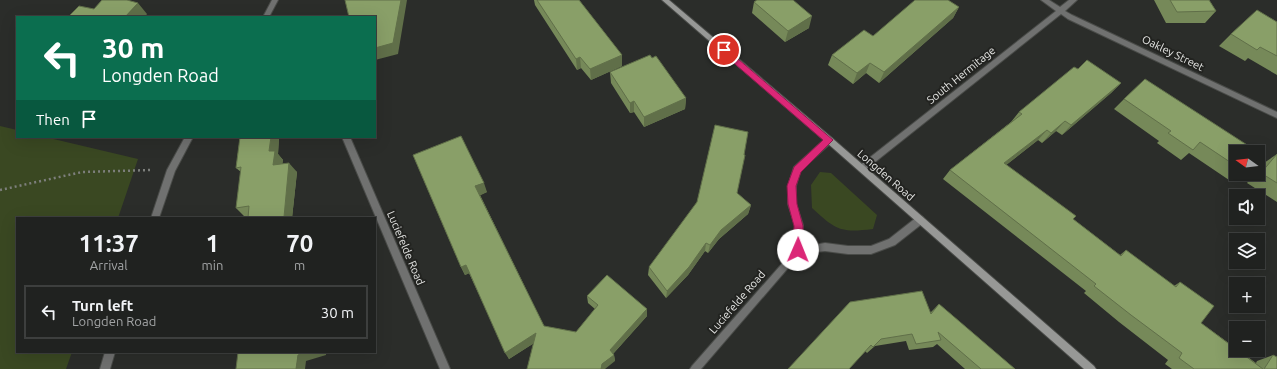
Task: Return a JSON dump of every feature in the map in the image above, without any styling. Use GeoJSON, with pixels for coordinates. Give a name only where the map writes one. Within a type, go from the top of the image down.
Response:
{"type":"FeatureCollection","features":[{"type":"Feature","properties":{"kind":"street"},"geometry":{"type":"LineString","coordinates":[[267,16],[275,0]]}},
{"type":"Feature","properties":{"kind":"street","name":"Longden Road"},"geometry":{"type":"LineString","coordinates":[[665,0],[862,168],[1091,369]]}},
{"type":"Feature","properties":{"kind":"street","name":"Oakley Street"},"geometry":{"type":"LineString","coordinates":[[1044,0],[1070,17],[1277,115]]}},
{"type":"Feature","properties":{"kind":"street","name":"South Hermitage"},"geometry":{"type":"LineString","coordinates":[[862,168],[1074,0]]}},
{"type":"Feature","properties":{"kind":"street"},"geometry":{"type":"LineString","coordinates":[[155,217],[171,170],[188,138]]}},
{"type":"Feature","properties":{"kind":"street","name":"Luciefelde Road"},"geometry":{"type":"LineString","coordinates":[[346,138],[445,369]]}},
{"type":"Feature","properties":{"kind":"street"},"geometry":{"type":"LineString","coordinates":[[829,140],[798,169],[792,186],[792,204],[799,226],[798,250],[825,247],[848,250],[871,250],[892,242],[920,220]]}},
{"type":"Feature","properties":{"kind":"street","name":"Luciefelde Road"},"geometry":{"type":"LineString","coordinates":[[695,369],[798,250]]}},
{"type":"Feature","properties":{"kind":"street"},"geometry":{"type":"LineString","coordinates":[[105,369],[110,353]]}},
{"type":"Feature","properties":{"kind":"path"},"geometry":{"type":"LineString","coordinates":[[0,190],[82,172],[171,170]]}},
{"type":"Feature","properties":{"kind":"green space"},"geometry":{"type":"Polygon","coordinates":[[[0,126],[16,130],[16,138],[49,138],[138,159],[118,217],[16,217],[16,353],[72,353],[66,369],[0,369],[0,126]]]}},
{"type":"Feature","properties":{"kind":"green space"},"geometry":{"type":"Polygon","coordinates":[[[820,172],[831,173],[877,215],[873,229],[846,230],[839,228],[827,221],[812,208],[811,185],[820,172]]]}},
{"type":"Feature","properties":{"kind":"building"},"geometry":{"type":"Polygon","coordinates":[[[102,0],[127,0],[138,3],[126,16],[69,16],[79,6],[94,9],[102,0]]]}},
{"type":"Feature","properties":{"kind":"building"},"geometry":{"type":"Polygon","coordinates":[[[345,0],[401,0],[393,43],[376,48],[376,16],[349,16],[345,0]]]}},
{"type":"Feature","properties":{"kind":"building"},"geometry":{"type":"Polygon","coordinates":[[[537,0],[579,0],[622,55],[590,69],[580,57],[576,59],[537,0]]]}},
{"type":"Feature","properties":{"kind":"building"},"geometry":{"type":"Polygon","coordinates":[[[757,0],[793,0],[812,16],[788,31],[754,2],[757,0]]]}},
{"type":"Feature","properties":{"kind":"building"},"geometry":{"type":"Polygon","coordinates":[[[915,0],[948,0],[959,7],[884,72],[870,63],[857,73],[832,55],[864,30],[873,36],[915,0]]]}},
{"type":"Feature","properties":{"kind":"building"},"geometry":{"type":"Polygon","coordinates":[[[1170,0],[1209,0],[1216,11],[1177,12],[1170,0]]]}},
{"type":"Feature","properties":{"kind":"building"},"geometry":{"type":"Polygon","coordinates":[[[1257,10],[1277,22],[1277,56],[1260,47],[1257,50],[1231,34],[1257,10]]]}},
{"type":"Feature","properties":{"kind":"building"},"geometry":{"type":"Polygon","coordinates":[[[650,55],[652,58],[656,56],[686,98],[644,117],[634,101],[630,103],[610,72],[650,55]]]}},
{"type":"Feature","properties":{"kind":"building"},"geometry":{"type":"Polygon","coordinates":[[[1087,60],[1121,83],[1071,125],[1065,121],[1051,133],[1047,130],[1004,163],[1076,216],[1073,219],[1121,256],[1126,250],[1176,287],[1180,282],[1214,306],[1201,323],[1229,344],[1229,357],[1247,357],[1263,369],[1194,369],[1179,358],[1182,353],[1094,286],[1096,284],[950,170],[1022,114],[1019,112],[1074,67],[1078,69],[1087,60]]]}},
{"type":"Feature","properties":{"kind":"building"},"geometry":{"type":"Polygon","coordinates":[[[1145,79],[1247,145],[1229,145],[1229,161],[1200,142],[1193,150],[1168,133],[1171,131],[1124,99],[1145,79]]]}},
{"type":"Feature","properties":{"kind":"building"},"geometry":{"type":"Polygon","coordinates":[[[715,125],[748,132],[737,193],[751,205],[721,230],[710,245],[706,243],[689,267],[667,291],[649,267],[697,202],[715,125]]]}},
{"type":"Feature","properties":{"kind":"building"},"geometry":{"type":"Polygon","coordinates":[[[461,136],[484,183],[475,186],[544,326],[576,332],[598,305],[587,296],[607,275],[647,309],[610,350],[614,355],[602,364],[601,369],[527,369],[536,333],[505,353],[466,265],[461,267],[413,155],[461,136]]]}},
{"type":"Feature","properties":{"kind":"building"},"geometry":{"type":"Polygon","coordinates":[[[240,138],[271,138],[269,151],[275,151],[273,165],[289,163],[284,217],[248,217],[249,206],[236,208],[241,167],[236,168],[240,138]]]}},
{"type":"Feature","properties":{"kind":"building"},"geometry":{"type":"Polygon","coordinates":[[[1277,154],[1277,183],[1265,176],[1265,168],[1277,154]]]}},
{"type":"Feature","properties":{"kind":"building"},"geometry":{"type":"Polygon","coordinates":[[[922,291],[931,314],[939,304],[1015,369],[981,369],[938,332],[941,340],[916,344],[912,334],[881,339],[873,347],[871,345],[849,369],[788,369],[850,302],[922,291]]]}},
{"type":"Feature","properties":{"kind":"building"},"geometry":{"type":"Polygon","coordinates":[[[238,353],[304,353],[298,355],[296,369],[236,369],[238,353]]]}},
{"type":"Feature","properties":{"kind":"building"},"geometry":{"type":"Polygon","coordinates":[[[1273,355],[1277,357],[1277,369],[1264,369],[1273,355]]]}},
{"type":"Feature","properties":{"kind":"route"},"geometry":{"type":"LineString","coordinates":[[724,50],[829,140],[814,152],[798,169],[792,186],[792,204],[799,226],[798,250]]}}]}
